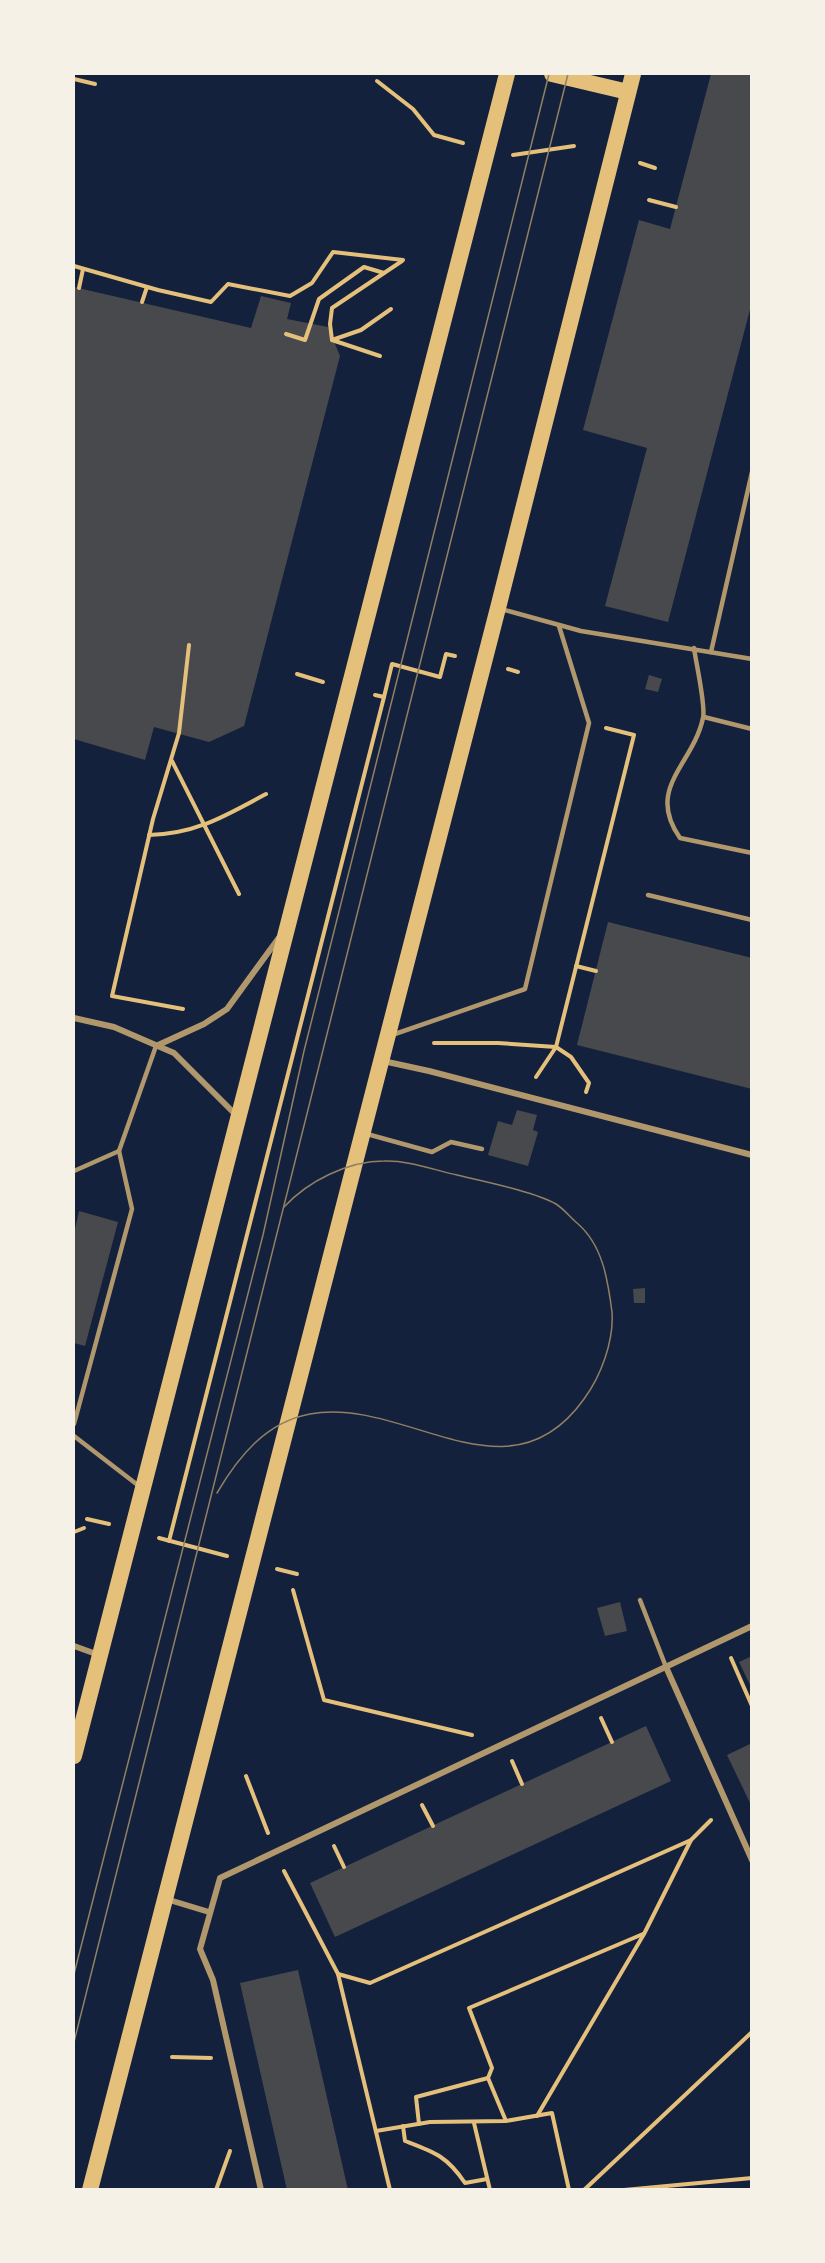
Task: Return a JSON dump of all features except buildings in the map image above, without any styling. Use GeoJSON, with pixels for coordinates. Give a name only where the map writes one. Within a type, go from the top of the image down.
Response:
{"type":"FeatureCollection","features":[{"type":"Feature","properties":{"kind":"highway"},"geometry":{"type":"LineString","coordinates":[[74,1756],[507,74]]}},
{"type":"Feature","properties":{"kind":"highway"},"geometry":{"type":"LineString","coordinates":[[552,74],[628,92]]}},
{"type":"Feature","properties":{"kind":"highway"},"geometry":{"type":"LineString","coordinates":[[90,2190],[498,608],[633,74]]}},
{"type":"Feature","properties":{"kind":"street"},"geometry":{"type":"LineString","coordinates":[[156,1046],[204,1024],[227,1009],[288,925]]}},
{"type":"Feature","properties":{"kind":"street"},"geometry":{"type":"LineString","coordinates":[[74,1018],[114,1027],[174,1053],[238,1117]]}},
{"type":"Feature","properties":{"kind":"street"},"geometry":{"type":"LineString","coordinates":[[380,1061],[524,1095],[752,1155]]}},
{"type":"Feature","properties":{"kind":"street"},"geometry":{"type":"LineString","coordinates":[[261,2190],[213,1980],[200,1949],[220,1878],[752,1626]]}},
{"type":"Feature","properties":{"kind":"street"},"geometry":{"type":"LineString","coordinates":[[74,1646],[99,1655]]}},
{"type":"Feature","properties":{"kind":"street"},"geometry":{"type":"LineString","coordinates":[[666,1667],[752,1860]]}},
{"type":"Feature","properties":{"kind":"street"},"geometry":{"type":"LineString","coordinates":[[165,1898],[209,1912]]}},
{"type":"Feature","properties":{"kind":"lane"},"geometry":{"type":"LineString","coordinates":[[711,652],[752,472]]}},
{"type":"Feature","properties":{"kind":"lane"},"geometry":{"type":"LineString","coordinates":[[498,608],[560,626],[752,659]]}},
{"type":"Feature","properties":{"kind":"lane"},"geometry":{"type":"LineString","coordinates":[[387,1036],[525,989],[589,723],[560,626]]}},
{"type":"Feature","properties":{"kind":"lane"},"geometry":{"type":"LineString","coordinates":[[694,648],[704,717],[666,800],[669,821],[680,838],[752,853]]}},
{"type":"Feature","properties":{"kind":"lane"},"geometry":{"type":"LineString","coordinates":[[704,717],[752,729]]}},
{"type":"Feature","properties":{"kind":"lane"},"geometry":{"type":"LineString","coordinates":[[648,895],[752,920]]}},
{"type":"Feature","properties":{"kind":"lane"},"geometry":{"type":"LineString","coordinates":[[74,1424],[132,1209],[119,1151],[156,1046]]}},
{"type":"Feature","properties":{"kind":"lane"},"geometry":{"type":"LineString","coordinates":[[362,1133],[432,1152],[451,1142],[482,1149]]}},
{"type":"Feature","properties":{"kind":"lane"},"geometry":{"type":"LineString","coordinates":[[74,1171],[119,1151]]}},
{"type":"Feature","properties":{"kind":"lane"},"geometry":{"type":"LineString","coordinates":[[74,1436],[143,1490]]}},
{"type":"Feature","properties":{"kind":"lane"},"geometry":{"type":"LineString","coordinates":[[640,1600],[666,1667]]}},
{"type":"Feature","properties":{"kind":"path"},"geometry":{"type":"LineString","coordinates":[[74,79],[95,84]]}},
{"type":"Feature","properties":{"kind":"path"},"geometry":{"type":"LineString","coordinates":[[377,81],[413,109],[434,135],[464,143]]}},
{"type":"Feature","properties":{"kind":"path"},"geometry":{"type":"LineString","coordinates":[[511,155],[574,146]]}},
{"type":"Feature","properties":{"kind":"path"},"geometry":{"type":"LineString","coordinates":[[640,163],[655,168]]}},
{"type":"Feature","properties":{"kind":"path"},"geometry":{"type":"LineString","coordinates":[[649,200],[676,207]]}},
{"type":"Feature","properties":{"kind":"path"},"geometry":{"type":"LineString","coordinates":[[74,266],[211,302],[228,284],[290,296],[312,283],[333,252],[404,260],[332,309],[330,324],[332,339]]}},
{"type":"Feature","properties":{"kind":"path"},"geometry":{"type":"LineString","coordinates":[[285,334],[305,339],[319,299],[364,267],[384,273]]}},
{"type":"Feature","properties":{"kind":"path"},"geometry":{"type":"LineString","coordinates":[[79,288],[83,269]]}},
{"type":"Feature","properties":{"kind":"path"},"geometry":{"type":"LineString","coordinates":[[142,302],[147,287]]}},
{"type":"Feature","properties":{"kind":"path"},"geometry":{"type":"LineString","coordinates":[[332,339],[361,330],[392,309]]}},
{"type":"Feature","properties":{"kind":"path"},"geometry":{"type":"LineString","coordinates":[[332,339],[380,356]]}},
{"type":"Feature","properties":{"kind":"path"},"geometry":{"type":"LineString","coordinates":[[189,645],[179,733],[148,835],[112,996],[180,1010],[190,1007]]}},
{"type":"Feature","properties":{"kind":"path"},"geometry":{"type":"LineString","coordinates":[[169,1540],[392,664],[440,677],[446,654],[455,656]]}},
{"type":"Feature","properties":{"kind":"path"},"geometry":{"type":"LineString","coordinates":[[508,669],[518,672]]}},
{"type":"Feature","properties":{"kind":"path"},"geometry":{"type":"LineString","coordinates":[[297,674],[323,682]]}},
{"type":"Feature","properties":{"kind":"path"},"geometry":{"type":"LineString","coordinates":[[375,695],[384,697]]}},
{"type":"Feature","properties":{"kind":"path"},"geometry":{"type":"LineString","coordinates":[[524,1095],[556,1047],[633,735],[589,723]]}},
{"type":"Feature","properties":{"kind":"path"},"geometry":{"type":"LineString","coordinates":[[171,760],[239,894]]}},
{"type":"Feature","properties":{"kind":"path"},"geometry":{"type":"LineString","coordinates":[[148,835],[175,835],[205,826],[266,794]]}},
{"type":"Feature","properties":{"kind":"path"},"geometry":{"type":"LineString","coordinates":[[576,966],[596,971]]}},
{"type":"Feature","properties":{"kind":"path"},"geometry":{"type":"LineString","coordinates":[[427,1043],[498,1043],[556,1047],[571,1057],[589,1083],[581,1110]]}},
{"type":"Feature","properties":{"kind":"path"},"geometry":{"type":"LineString","coordinates":[[87,1519],[109,1524]]}},
{"type":"Feature","properties":{"kind":"path"},"geometry":{"type":"LineString","coordinates":[[74,1532],[84,1528]]}},
{"type":"Feature","properties":{"kind":"path"},"geometry":{"type":"LineString","coordinates":[[159,1538],[229,1556]]}},
{"type":"Feature","properties":{"kind":"path"},"geometry":{"type":"LineString","coordinates":[[276,1569],[297,1574]]}},
{"type":"Feature","properties":{"kind":"path"},"geometry":{"type":"LineString","coordinates":[[293,1590],[324,1700],[503,1742]]}},
{"type":"Feature","properties":{"kind":"path"},"geometry":{"type":"LineString","coordinates":[[724,1639],[752,1706]]}},
{"type":"Feature","properties":{"kind":"path"},"geometry":{"type":"LineString","coordinates":[[246,1776],[275,1850],[338,1974],[390,2190]]}},
{"type":"Feature","properties":{"kind":"path"},"geometry":{"type":"LineString","coordinates":[[537,2116],[644,1934],[691,1840],[713,1818],[729,1808]]}},
{"type":"Feature","properties":{"kind":"path"},"geometry":{"type":"LineString","coordinates":[[338,1974],[369,1983],[691,1840]]}},
{"type":"Feature","properties":{"kind":"path"},"geometry":{"type":"LineString","coordinates":[[506,2121],[488,2078],[492,2068],[469,2008],[644,1934]]}},
{"type":"Feature","properties":{"kind":"path"},"geometry":{"type":"LineString","coordinates":[[584,2190],[752,2032]]}},
{"type":"Feature","properties":{"kind":"path"},"geometry":{"type":"LineString","coordinates":[[172,2057],[232,2058]]}},
{"type":"Feature","properties":{"kind":"path"},"geometry":{"type":"LineString","coordinates":[[419,2124],[416,2097],[488,2078]]}},
{"type":"Feature","properties":{"kind":"path"},"geometry":{"type":"LineString","coordinates":[[376,2131],[419,2124],[506,2121],[552,2113],[569,2190]]}},
{"type":"Feature","properties":{"kind":"path"},"geometry":{"type":"LineString","coordinates":[[474,2123],[490,2190]]}},
{"type":"Feature","properties":{"kind":"path"},"geometry":{"type":"LineString","coordinates":[[216,2190],[234,2136],[247,2126]]}},
{"type":"Feature","properties":{"kind":"path"},"geometry":{"type":"LineString","coordinates":[[403,2126],[405,2141],[440,2154],[454,2166],[465,2183],[487,2179]]}},
{"type":"Feature","properties":{"kind":"path"},"geometry":{"type":"LineString","coordinates":[[624,2190],[752,2178]]}},
{"type":"Feature","properties":{"kind":"tram line"},"geometry":{"type":"LineString","coordinates":[[74,1974],[263,1235],[304,1051],[549,74]]}},
{"type":"Feature","properties":{"kind":"tram line"},"geometry":{"type":"LineString","coordinates":[[74,2042],[568,74]]}},
{"type":"Feature","properties":{"kind":"tram line"},"geometry":{"type":"LineString","coordinates":[[217,1493],[234,1467],[255,1443],[280,1425],[310,1414],[346,1413],[382,1419],[454,1440],[489,1446],[522,1444],[554,1430],[584,1399],[596,1380],[609,1346],[612,1312],[603,1264],[593,1242],[562,1208],[536,1195],[421,1166],[384,1161],[357,1165],[330,1174],[305,1189],[284,1207]]}}]}
